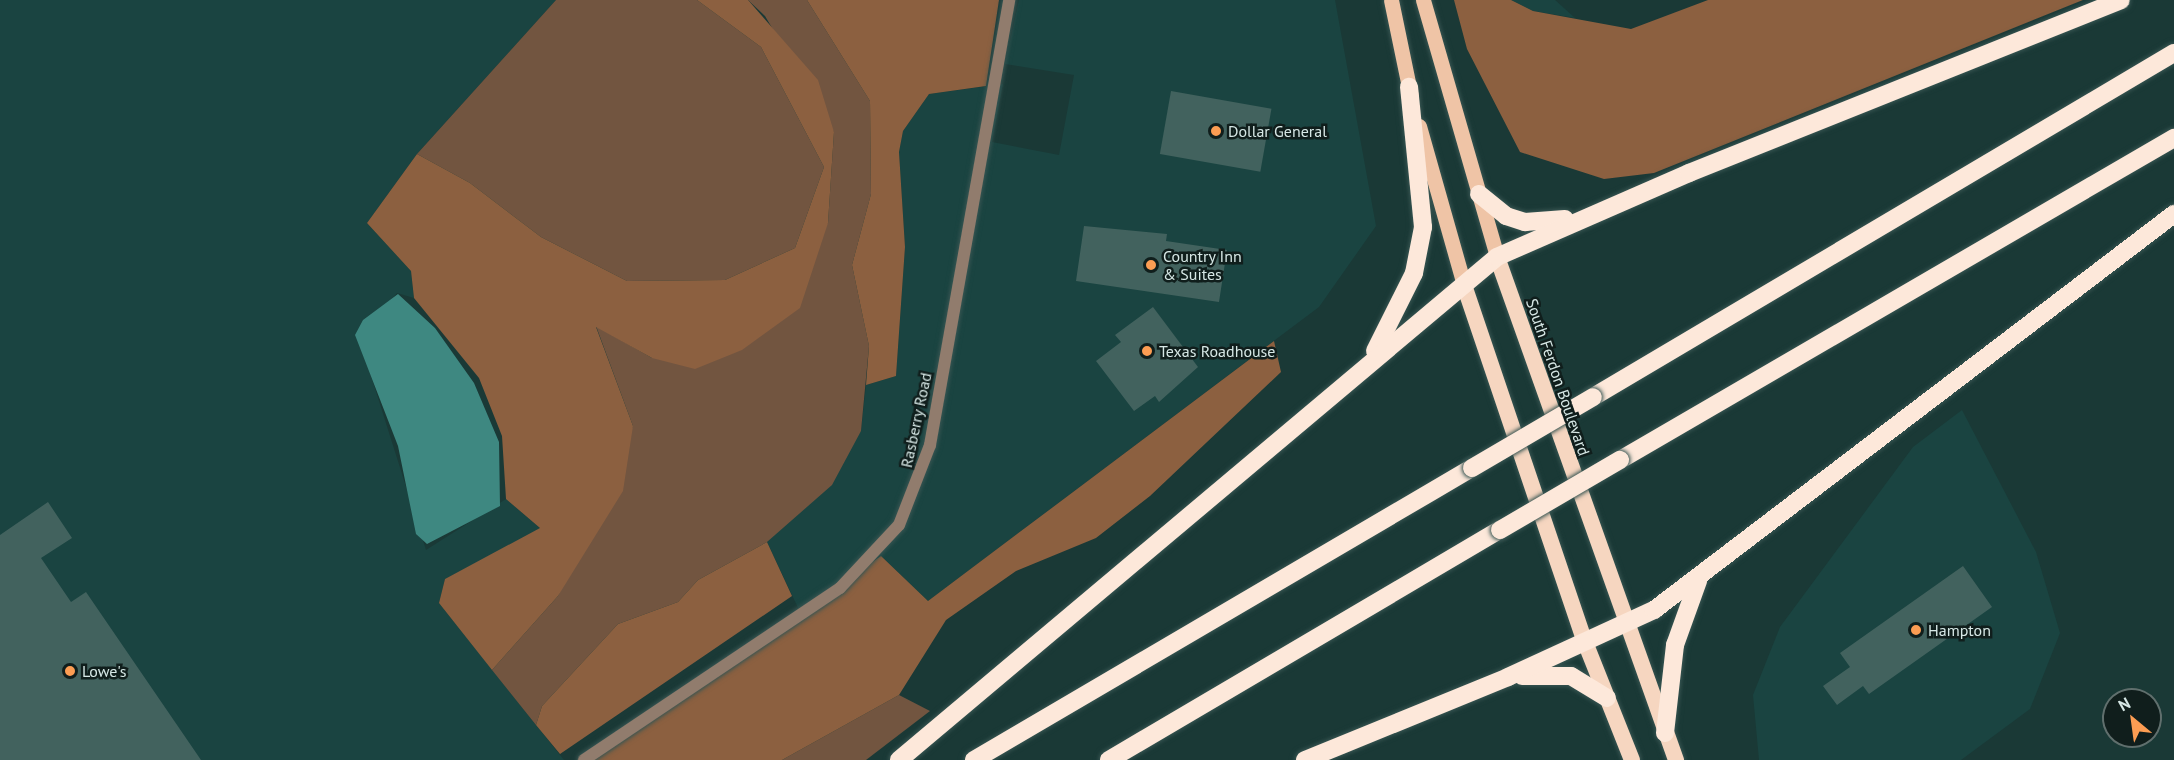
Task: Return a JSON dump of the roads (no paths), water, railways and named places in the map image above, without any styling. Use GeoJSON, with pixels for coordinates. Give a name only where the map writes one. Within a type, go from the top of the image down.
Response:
{"type":"FeatureCollection","features":[{"type":"Feature","properties":{"kind":"highway"},"geometry":{"type":"LineString","coordinates":[[899,760],[1371,358],[1497,257],[1594,213],[2121,0]]}},
{"type":"Feature","properties":{"kind":"highway"},"geometry":{"type":"LineString","coordinates":[[974,760],[2174,53]]}},
{"type":"Feature","properties":{"kind":"highway"},"geometry":{"type":"LineString","coordinates":[[1371,358],[1401,304],[1423,227],[1409,87]]}},
{"type":"Feature","properties":{"kind":"highway"},"geometry":{"type":"LineString","coordinates":[[1109,760],[2174,138]]}},
{"type":"Feature","properties":{"kind":"highway"},"geometry":{"type":"LineString","coordinates":[[1479,194],[1506,216],[1525,222],[1594,213]]}},
{"type":"Feature","properties":{"kind":"highway"},"geometry":{"type":"LineString","coordinates":[[1305,760],[1508,677],[1585,642],[1624,623],[1698,581],[2174,214]]}},
{"type":"Feature","properties":{"kind":"highway","name":"South Ferdon Boulevard"},"geometry":{"type":"LineString","coordinates":[[1497,257],[1624,623],[1676,760]]}},
{"type":"Feature","properties":{"kind":"highway"},"geometry":{"type":"LineString","coordinates":[[1464,285],[1585,642],[1632,760]]}},
{"type":"Feature","properties":{"kind":"highway"},"geometry":{"type":"LineString","coordinates":[[1665,733],[1675,645],[1698,581]]}},
{"type":"Feature","properties":{"kind":"highway"},"geometry":{"type":"LineString","coordinates":[[1508,677],[1571,676],[1607,698]]}},
{"type":"Feature","properties":{"kind":"main road"},"geometry":{"type":"LineString","coordinates":[[1390,0],[1409,87],[1464,285]]}},
{"type":"Feature","properties":{"kind":"main road","name":"South Ferdon Boulevard"},"geometry":{"type":"LineString","coordinates":[[1424,0],[1497,257]]}},
{"type":"Feature","properties":{"kind":"street","name":"Rasberry Road"},"geometry":{"type":"LineString","coordinates":[[584,760],[840,588],[899,525],[930,445],[1009,0]]}},
{"type":"Feature","properties":{"kind":"place","name":"Dollar General"},"geometry":{"type":"Point","coordinates":[1216,131]}},
{"type":"Feature","properties":{"kind":"place","name":"Country Inn & Suites"},"geometry":{"type":"Point","coordinates":[1151,265]}},
{"type":"Feature","properties":{"kind":"place","name":"Texas Roadhouse"},"geometry":{"type":"Point","coordinates":[1147,351]}},
{"type":"Feature","properties":{"kind":"place","name":"Hampton"},"geometry":{"type":"Point","coordinates":[1916,630]}},
{"type":"Feature","properties":{"kind":"place","name":"Lowe's"},"geometry":{"type":"Point","coordinates":[70,671]}}]}
